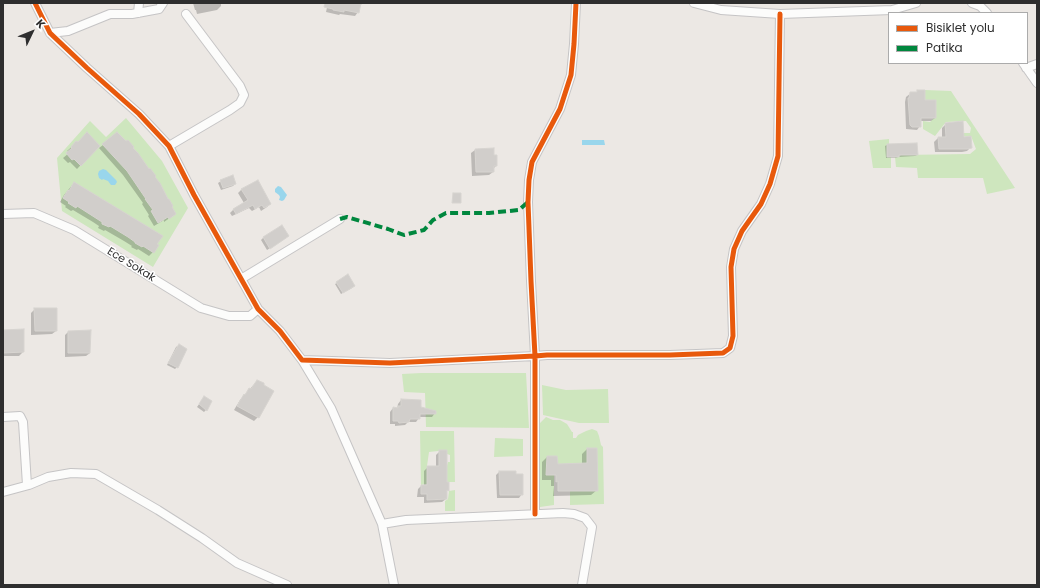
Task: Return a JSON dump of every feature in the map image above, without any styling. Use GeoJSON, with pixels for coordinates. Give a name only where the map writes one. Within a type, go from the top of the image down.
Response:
{"type":"FeatureCollection","features":[{"type":"Feature","properties":{"kind":"street"},"geometry":{"type":"LineString","coordinates":[[35,3],[50,33],[139,114],[169,146],[194,195],[258,309],[280,331],[302,360],[331,408],[382,524],[394,585]]}},
{"type":"Feature","properties":{"kind":"street"},"geometry":{"type":"LineString","coordinates":[[138,13],[139,3]]}},
{"type":"Feature","properties":{"kind":"street"},"geometry":{"type":"LineString","coordinates":[[50,33],[68,31],[110,14],[132,14],[159,9],[163,3]]}},
{"type":"Feature","properties":{"kind":"street"},"geometry":{"type":"LineString","coordinates":[[535,514],[534,356],[528,202],[529,180],[532,162],[560,109],[571,76],[576,3]]}},
{"type":"Feature","properties":{"kind":"street"},"geometry":{"type":"LineString","coordinates":[[694,3],[721,10],[780,14],[892,10],[916,3]]}},
{"type":"Feature","properties":{"kind":"street"},"geometry":{"type":"LineString","coordinates":[[972,3],[980,6],[986,12]]}},
{"type":"Feature","properties":{"kind":"street"},"geometry":{"type":"LineString","coordinates":[[169,146],[230,110],[240,103],[244,95],[240,86],[186,14]]}},
{"type":"Feature","properties":{"kind":"street"},"geometry":{"type":"LineString","coordinates":[[302,360],[390,363],[547,355],[670,355],[723,353],[730,348],[733,336],[731,267],[734,249],[742,231],[761,204],[770,184],[778,156],[780,14]]}},
{"type":"Feature","properties":{"kind":"street"},"geometry":{"type":"LineString","coordinates":[[1037,64],[1025,65],[1037,83]]}},
{"type":"Feature","properties":{"kind":"street","name":"Ece Sokak"},"geometry":{"type":"LineString","coordinates":[[3,214],[34,213],[74,230],[201,308],[229,316],[250,316],[258,309]]}},
{"type":"Feature","properties":{"kind":"street"},"geometry":{"type":"LineString","coordinates":[[241,279],[340,219]]}},
{"type":"Feature","properties":{"kind":"street"},"geometry":{"type":"LineString","coordinates":[[3,417],[20,416],[23,422],[27,485]]}},
{"type":"Feature","properties":{"kind":"street"},"geometry":{"type":"LineString","coordinates":[[3,492],[48,477],[71,473],[96,474],[202,538],[237,563],[287,585]]}},
{"type":"Feature","properties":{"kind":"street"},"geometry":{"type":"LineString","coordinates":[[382,524],[406,520],[535,514],[574,514],[585,518],[592,527],[582,585]]}},
{"type":"Feature","properties":{"kind":"green space"},"geometry":{"type":"Polygon","coordinates":[[[925,90],[951,91],[1015,188],[987,194],[983,178],[918,178],[917,168],[896,167],[895,157],[899,157],[901,155],[970,154],[976,149],[971,136],[961,137],[961,133],[970,133],[971,128],[966,121],[946,122],[935,136],[923,129],[923,121],[930,122],[935,117],[936,100],[928,100],[927,103],[921,105],[925,90]]]}},
{"type":"Feature","properties":{"kind":"green space"},"geometry":{"type":"Polygon","coordinates":[[[126,118],[162,161],[188,208],[153,267],[62,211],[57,158],[90,121],[106,137],[126,118]]]}},
{"type":"Feature","properties":{"kind":"green space"},"geometry":{"type":"Polygon","coordinates":[[[889,139],[889,144],[887,144],[887,157],[891,157],[891,168],[873,168],[869,141],[889,139]]]}},
{"type":"Feature","properties":{"kind":"green space"},"geometry":{"type":"Polygon","coordinates":[[[526,373],[529,428],[426,427],[425,393],[404,392],[402,374],[526,373]]]}},
{"type":"Feature","properties":{"kind":"green space"},"geometry":{"type":"Polygon","coordinates":[[[542,385],[566,390],[608,389],[609,423],[579,423],[543,415],[542,385]]]}},
{"type":"Feature","properties":{"kind":"green space"},"geometry":{"type":"Polygon","coordinates":[[[546,417],[553,420],[560,420],[567,424],[573,432],[573,438],[576,438],[578,435],[592,429],[597,431],[603,447],[604,504],[570,505],[570,491],[559,491],[558,482],[556,482],[556,475],[554,475],[554,505],[540,507],[540,423],[546,417]]]}},
{"type":"Feature","properties":{"kind":"green space"},"geometry":{"type":"Polygon","coordinates":[[[420,431],[454,431],[455,482],[447,482],[447,466],[448,462],[450,462],[450,455],[447,454],[447,450],[429,452],[427,484],[421,485],[420,431]]]}},
{"type":"Feature","properties":{"kind":"green space"},"geometry":{"type":"Polygon","coordinates":[[[495,438],[523,439],[523,456],[494,457],[495,438]]]}},
{"type":"Feature","properties":{"kind":"green space"},"geometry":{"type":"Polygon","coordinates":[[[455,490],[455,511],[445,511],[445,501],[448,499],[449,491],[455,490]]]}},
{"type":"Feature","properties":{"kind":"water"},"geometry":{"type":"Polygon","coordinates":[[[582,140],[604,140],[605,145],[582,145],[582,140]]]}},
{"type":"Feature","properties":{"kind":"water"},"geometry":{"type":"Polygon","coordinates":[[[103,169],[116,180],[117,182],[115,185],[111,185],[108,181],[99,178],[99,171],[103,169]]]}},
{"type":"Feature","properties":{"kind":"water"},"geometry":{"type":"Polygon","coordinates":[[[278,186],[281,187],[287,195],[282,201],[279,200],[279,195],[275,192],[275,189],[278,186]]]}},
{"type":"Feature","properties":{"kind":"building"},"geometry":{"type":"Polygon","coordinates":[[[325,3],[361,3],[359,13],[344,10],[344,12],[333,10],[324,7],[325,3]]]}},
{"type":"Feature","properties":{"kind":"building"},"geometry":{"type":"Polygon","coordinates":[[[917,90],[925,90],[925,100],[936,100],[936,118],[921,118],[921,127],[912,127],[910,125],[908,98],[910,92],[917,92],[917,90]]]}},
{"type":"Feature","properties":{"kind":"building"},"geometry":{"type":"Polygon","coordinates":[[[963,121],[964,137],[971,136],[972,148],[939,149],[938,137],[946,137],[945,123],[963,121]]]}},
{"type":"Feature","properties":{"kind":"building"},"geometry":{"type":"Polygon","coordinates":[[[87,132],[100,146],[81,166],[74,159],[72,160],[66,153],[72,148],[71,147],[76,141],[78,142],[87,132]]]}},
{"type":"Feature","properties":{"kind":"building"},"geometry":{"type":"Polygon","coordinates":[[[117,132],[126,141],[128,140],[149,169],[150,168],[156,176],[155,177],[160,183],[176,214],[169,219],[168,217],[158,223],[151,211],[153,210],[127,171],[102,144],[117,132]]]}},
{"type":"Feature","properties":{"kind":"building"},"geometry":{"type":"Polygon","coordinates":[[[917,143],[918,155],[899,155],[899,157],[887,157],[887,144],[917,143]]]}},
{"type":"Feature","properties":{"kind":"building"},"geometry":{"type":"Polygon","coordinates":[[[494,148],[494,155],[497,155],[497,166],[494,166],[494,172],[476,172],[475,149],[494,148]]]}},
{"type":"Feature","properties":{"kind":"building"},"geometry":{"type":"Polygon","coordinates":[[[233,175],[236,184],[223,188],[220,180],[233,175]]]}},
{"type":"Feature","properties":{"kind":"building"},"geometry":{"type":"Polygon","coordinates":[[[258,180],[271,204],[264,208],[262,205],[255,209],[253,205],[236,214],[233,209],[248,200],[241,189],[258,180]]]}},
{"type":"Feature","properties":{"kind":"building"},"geometry":{"type":"Polygon","coordinates":[[[74,182],[163,236],[157,244],[159,245],[154,253],[135,243],[110,226],[109,227],[102,224],[102,222],[77,206],[76,208],[68,203],[69,202],[63,198],[74,182]]]}},
{"type":"Feature","properties":{"kind":"building"},"geometry":{"type":"Polygon","coordinates":[[[453,193],[461,193],[461,203],[452,203],[453,193]]]}},
{"type":"Feature","properties":{"kind":"building"},"geometry":{"type":"Polygon","coordinates":[[[282,225],[289,236],[270,249],[263,237],[282,225]]]}},
{"type":"Feature","properties":{"kind":"building"},"geometry":{"type":"Polygon","coordinates":[[[348,274],[355,286],[343,293],[336,282],[348,274]]]}},
{"type":"Feature","properties":{"kind":"building"},"geometry":{"type":"Polygon","coordinates":[[[34,308],[57,308],[57,331],[35,331],[34,308]]]}},
{"type":"Feature","properties":{"kind":"building"},"geometry":{"type":"Polygon","coordinates":[[[24,329],[24,352],[3,353],[3,330],[24,329]]]}},
{"type":"Feature","properties":{"kind":"building"},"geometry":{"type":"Polygon","coordinates":[[[91,330],[90,353],[68,353],[68,331],[91,330]]]}},
{"type":"Feature","properties":{"kind":"building"},"geometry":{"type":"Polygon","coordinates":[[[179,344],[187,349],[178,368],[168,363],[179,344]]]}},
{"type":"Feature","properties":{"kind":"building"},"geometry":{"type":"Polygon","coordinates":[[[257,380],[264,383],[264,385],[274,391],[259,418],[237,406],[244,394],[245,395],[249,388],[251,389],[257,380]]]}},
{"type":"Feature","properties":{"kind":"building"},"geometry":{"type":"Polygon","coordinates":[[[204,396],[212,401],[207,411],[199,404],[204,396]]]}},
{"type":"Feature","properties":{"kind":"building"},"geometry":{"type":"Polygon","coordinates":[[[401,399],[421,400],[421,407],[436,411],[436,414],[420,414],[420,419],[410,419],[409,422],[399,423],[398,421],[393,421],[393,407],[398,408],[398,406],[401,406],[401,399]]]}},
{"type":"Feature","properties":{"kind":"building"},"geometry":{"type":"Polygon","coordinates":[[[587,448],[597,448],[598,491],[558,491],[558,481],[556,482],[556,475],[546,475],[547,456],[557,456],[558,464],[587,463],[587,448]]]}},
{"type":"Feature","properties":{"kind":"building"},"geometry":{"type":"Polygon","coordinates":[[[439,450],[447,450],[447,482],[449,482],[449,491],[447,490],[447,499],[427,500],[427,494],[421,494],[421,485],[427,485],[427,466],[439,466],[439,450]]]}},
{"type":"Feature","properties":{"kind":"building"},"geometry":{"type":"Polygon","coordinates":[[[499,471],[516,471],[516,474],[523,474],[523,495],[500,495],[499,471]]]}},
{"type":"Feature","properties":{"kind":"marked path"},"geometry":{"type":"LineString","coordinates":[[340,219],[347,217],[404,235],[424,230],[433,220],[446,213],[489,213],[519,210],[528,202]]}},
{"type":"Feature","properties":{"kind":"cycle path"},"geometry":{"type":"LineString","coordinates":[[35,3],[50,33],[139,114],[169,146],[194,195],[258,309],[280,331],[302,360],[390,363],[547,355],[670,355],[723,353],[730,348],[733,336],[731,267],[734,249],[742,231],[761,204],[770,184],[778,156],[780,14]]}},
{"type":"Feature","properties":{"kind":"cycle path"},"geometry":{"type":"LineString","coordinates":[[535,514],[535,356],[528,202],[529,180],[532,162],[560,109],[571,75],[576,3]]}}]}
